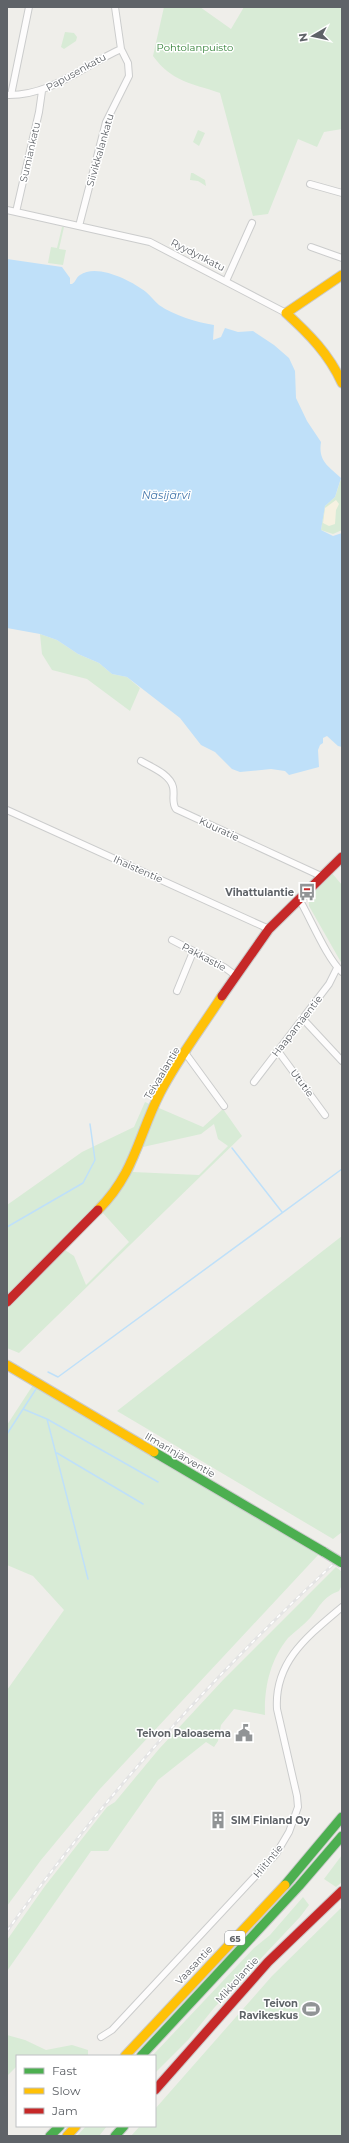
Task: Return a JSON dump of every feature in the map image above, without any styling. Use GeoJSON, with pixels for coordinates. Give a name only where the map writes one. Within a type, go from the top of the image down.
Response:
{"type":"FeatureCollection","features":[{"type":"Feature","properties":{"kind":"main road"},"geometry":{"type":"LineString","coordinates":[[286,313],[342,275]]}},
{"type":"Feature","properties":{"kind":"main road","name":"Ryydynkatu"},"geometry":{"type":"LineString","coordinates":[[286,313],[324,349],[333,362],[342,382]]}},
{"type":"Feature","properties":{"kind":"main road","name":"Teivaalantie"},"geometry":{"type":"LineString","coordinates":[[7,1302],[109,1199],[121,1183],[134,1158],[160,1093],[235,975],[269,929],[342,857]]}},
{"type":"Feature","properties":{"kind":"main road","name":"Ilmarinjärventie"},"geometry":{"type":"LineString","coordinates":[[7,1365],[342,1563]]}},
{"type":"Feature","properties":{"kind":"main road","name":"Vaasantie"},"geometry":{"type":"LineString","coordinates":[[126,2055],[291,1878],[342,1817]]}},
{"type":"Feature","properties":{"kind":"main road","name":"65"},"geometry":{"type":"LineString","coordinates":[[143,2055],[294,1891],[342,1836]]}},
{"type":"Feature","properties":{"kind":"main road","name":"Mikkolantie"},"geometry":{"type":"LineString","coordinates":[[156,2089],[268,1962],[342,1891]]}},
{"type":"Feature","properties":{"kind":"main road"},"geometry":{"type":"LineString","coordinates":[[50,2136],[59,2127]]}},
{"type":"Feature","properties":{"kind":"main road"},"geometry":{"type":"LineString","coordinates":[[67,2136],[75,2127]]}},
{"type":"Feature","properties":{"kind":"main road"},"geometry":{"type":"LineString","coordinates":[[115,2136],[123,2127]]}},
{"type":"Feature","properties":{"kind":"street"},"geometry":{"type":"LineString","coordinates":[[9,95],[29,7]]}},
{"type":"Feature","properties":{"kind":"street","name":"Siivikkalankatu"},"geometry":{"type":"LineString","coordinates":[[79,226],[106,122],[129,76],[128,63],[121,49],[115,7]]}},
{"type":"Feature","properties":{"kind":"street","name":"Papusenkatu"},"geometry":{"type":"LineString","coordinates":[[9,95],[42,91],[62,82],[104,57],[121,49]]}},
{"type":"Feature","properties":{"kind":"street","name":"Sumiankatu"},"geometry":{"type":"LineString","coordinates":[[16,212],[40,112],[42,91]]}},
{"type":"Feature","properties":{"kind":"street"},"geometry":{"type":"LineString","coordinates":[[310,184],[342,193]]}},
{"type":"Feature","properties":{"kind":"street","name":"Ryydynkatu"},"geometry":{"type":"LineString","coordinates":[[7,210],[150,242],[286,313]]}},
{"type":"Feature","properties":{"kind":"street"},"geometry":{"type":"LineString","coordinates":[[226,281],[252,223]]}},
{"type":"Feature","properties":{"kind":"street"},"geometry":{"type":"LineString","coordinates":[[312,247],[342,258]]}},
{"type":"Feature","properties":{"kind":"street","name":"Kuuratie"},"geometry":{"type":"LineString","coordinates":[[141,761],[169,780],[173,787],[173,805],[176,809],[322,876]]}},
{"type":"Feature","properties":{"kind":"street","name":"Ihaistentie"},"geometry":{"type":"LineString","coordinates":[[7,810],[269,929]]}},
{"type":"Feature","properties":{"kind":"street"},"geometry":{"type":"LineString","coordinates":[[299,898],[340,970]]}},
{"type":"Feature","properties":{"kind":"street","name":"Pakkastie"},"geometry":{"type":"LineString","coordinates":[[172,940],[235,975]]}},
{"type":"Feature","properties":{"kind":"street"},"geometry":{"type":"LineString","coordinates":[[177,991],[193,952]]}},
{"type":"Feature","properties":{"kind":"street","name":"Haapamäentie"},"geometry":{"type":"LineString","coordinates":[[254,1082],[340,970]]}},
{"type":"Feature","properties":{"kind":"street"},"geometry":{"type":"LineString","coordinates":[[303,1019],[342,1061]]}},
{"type":"Feature","properties":{"kind":"street","name":"Ututie"},"geometry":{"type":"LineString","coordinates":[[278,1051],[325,1115]]}},
{"type":"Feature","properties":{"kind":"street"},"geometry":{"type":"LineString","coordinates":[[186,1054],[224,1106]]}},
{"type":"Feature","properties":{"kind":"street","name":"Hiitintie"},"geometry":{"type":"LineString","coordinates":[[101,2037],[112,2030],[205,1931],[283,1844],[298,1807],[277,1709],[276,1700],[281,1675],[288,1658],[296,1648],[342,1607]]}},
{"type":"Feature","properties":{"kind":"green space","name":"Pohtolanpuisto"},"geometry":{"type":"Polygon","coordinates":[[[164,7],[200,7],[231,29],[244,7],[342,7],[342,129],[324,132],[317,147],[298,139],[268,214],[253,216],[220,93],[191,84],[175,76],[160,65],[153,56],[164,7]]]}},
{"type":"Feature","properties":{"kind":"green space"},"geometry":{"type":"Polygon","coordinates":[[[65,32],[74,33],[77,37],[76,41],[64,49],[61,47],[65,32]]]}},
{"type":"Feature","properties":{"kind":"green space"},"geometry":{"type":"Polygon","coordinates":[[[198,130],[205,133],[199,146],[193,142],[198,130]]]}},
{"type":"Feature","properties":{"kind":"green space"},"geometry":{"type":"Polygon","coordinates":[[[191,173],[205,180],[206,186],[198,181],[190,180],[191,173]]]}},
{"type":"Feature","properties":{"kind":"green space"},"geometry":{"type":"Polygon","coordinates":[[[62,227],[64,227],[59,249],[66,250],[63,265],[48,263],[51,247],[57,248],[62,227]]]}},
{"type":"Feature","properties":{"kind":"green space"},"geometry":{"type":"Polygon","coordinates":[[[342,476],[342,530],[333,534],[321,530],[325,506],[335,497],[342,476]]]}},
{"type":"Feature","properties":{"kind":"green space"},"geometry":{"type":"Polygon","coordinates":[[[40,634],[57,640],[78,654],[99,663],[112,674],[127,677],[140,688],[130,711],[87,679],[52,670],[42,654],[40,634]]]}},
{"type":"Feature","properties":{"kind":"green space"},"geometry":{"type":"Polygon","coordinates":[[[331,872],[342,885],[342,964],[309,906],[309,896],[331,872]]]}},
{"type":"Feature","properties":{"kind":"green space"},"geometry":{"type":"Polygon","coordinates":[[[145,1102],[203,1127],[223,1109],[242,1136],[19,1353],[7,1348],[7,1205],[82,1152],[134,1127],[145,1102]],[[214,1124],[201,1134],[143,1147],[133,1172],[199,1175],[228,1146],[218,1139],[214,1124]],[[102,1212],[65,1250],[74,1256],[86,1285],[129,1242],[102,1212]]]}},
{"type":"Feature","properties":{"kind":"green space"},"geometry":{"type":"Polygon","coordinates":[[[342,1236],[342,1532],[333,1539],[117,1411],[342,1236]]]}},
{"type":"Feature","properties":{"kind":"green space"},"geometry":{"type":"Polygon","coordinates":[[[33,1385],[319,1554],[99,1790],[41,1860],[7,1906],[7,1690],[64,1610],[33,1576],[7,1565],[7,1425],[33,1385]]]}},
{"type":"Feature","properties":{"kind":"green space"},"geometry":{"type":"Polygon","coordinates":[[[336,1567],[342,1572],[342,1585],[339,1591],[329,1596],[311,1617],[288,1638],[277,1656],[269,1675],[265,1715],[234,1709],[221,1725],[218,1741],[214,1747],[206,1742],[158,1780],[108,1851],[91,1851],[7,1971],[7,1940],[45,1886],[107,1807],[115,1802],[159,1749],[223,1680],[336,1567]]]}},
{"type":"Feature","properties":{"kind":"green space"},"geometry":{"type":"Polygon","coordinates":[[[342,1855],[342,1882],[336,1887],[324,1879],[342,1855]]]}},
{"type":"Feature","properties":{"kind":"green space"},"geometry":{"type":"Polygon","coordinates":[[[303,1897],[309,1905],[300,1917],[214,2008],[188,2040],[156,2072],[156,2055],[153,2055],[254,1948],[270,1935],[303,1897]]]}},
{"type":"Feature","properties":{"kind":"green space","name":"Teivon Ravikeskus"},"geometry":{"type":"Polygon","coordinates":[[[342,1907],[342,2136],[131,2136],[139,2127],[156,2127],[156,2108],[272,1976],[342,1907]]]}},
{"type":"Feature","properties":{"kind":"green space"},"geometry":{"type":"Polygon","coordinates":[[[7,2035],[25,2040],[46,2050],[72,2045],[88,2050],[88,2055],[16,2055],[16,2067],[7,2076],[7,2035]]]}},
{"type":"Feature","properties":{"kind":"green space"},"geometry":{"type":"Polygon","coordinates":[[[85,2127],[106,2127],[99,2136],[77,2136],[85,2127]]]}},
{"type":"Feature","properties":{"kind":"sand"},"geometry":{"type":"Polygon","coordinates":[[[336,500],[339,504],[336,510],[335,524],[329,526],[323,523],[325,508],[336,500]]]}},
{"type":"Feature","properties":{"kind":"water","name":"Näsijärvi"},"geometry":{"type":"Polygon","coordinates":[[[7,259],[62,267],[70,278],[70,284],[72,284],[79,276],[87,272],[105,272],[114,275],[140,288],[159,305],[172,312],[193,320],[214,325],[213,340],[221,337],[225,328],[238,332],[253,331],[274,345],[289,358],[295,371],[296,398],[307,421],[321,442],[320,449],[325,463],[341,478],[335,497],[325,506],[321,530],[333,536],[342,533],[342,747],[338,746],[327,736],[323,738],[323,743],[320,745],[318,750],[319,767],[289,775],[285,771],[271,769],[240,772],[232,769],[215,752],[201,745],[180,718],[127,677],[112,674],[99,663],[78,654],[57,640],[40,634],[7,628],[7,259]]]}},
{"type":"Feature","properties":{"kind":"waterway"},"geometry":{"type":"LineString","coordinates":[[7,1227],[83,1183],[95,1160],[90,1124]]}},
{"type":"Feature","properties":{"kind":"waterway"},"geometry":{"type":"LineString","coordinates":[[232,1148],[282,1212]]}},
{"type":"Feature","properties":{"kind":"waterway"},"geometry":{"type":"LineString","coordinates":[[48,1372],[58,1377],[342,1169]]}},
{"type":"Feature","properties":{"kind":"waterway"},"geometry":{"type":"LineString","coordinates":[[7,1434],[36,1389]]}},
{"type":"Feature","properties":{"kind":"waterway"},"geometry":{"type":"LineString","coordinates":[[23,1409],[47,1419],[158,1482]]}},
{"type":"Feature","properties":{"kind":"waterway"},"geometry":{"type":"LineString","coordinates":[[47,1419],[88,1579]]}},
{"type":"Feature","properties":{"kind":"waterway"},"geometry":{"type":"LineString","coordinates":[[57,1453],[143,1504]]}},
{"type":"Feature","properties":{"kind":"railway"},"geometry":{"type":"LineString","coordinates":[[7,1931],[84,1831],[165,1735],[251,1643],[342,1556]]}},
{"type":"Feature","properties":{"kind":"traffic: fast"},"geometry":{"type":"LineString","coordinates":[[154,1452],[324,1552]]}},
{"type":"Feature","properties":{"kind":"traffic: fast"},"geometry":{"type":"LineString","coordinates":[[324,1552],[342,1563]]}},
{"type":"Feature","properties":{"kind":"traffic: fast"},"geometry":{"type":"LineString","coordinates":[[285,1885],[342,1817]]}},
{"type":"Feature","properties":{"kind":"traffic: fast"},"geometry":{"type":"LineString","coordinates":[[142,2055],[299,1886],[342,1836]]}},
{"type":"Feature","properties":{"kind":"traffic: fast"},"geometry":{"type":"LineString","coordinates":[[50,2136],[59,2127]]}},
{"type":"Feature","properties":{"kind":"traffic: fast"},"geometry":{"type":"LineString","coordinates":[[115,2136],[123,2127]]}},
{"type":"Feature","properties":{"kind":"traffic: slow"},"geometry":{"type":"LineString","coordinates":[[342,275],[286,313],[318,345],[331,363],[342,383]]}},
{"type":"Feature","properties":{"kind":"traffic: slow"},"geometry":{"type":"LineString","coordinates":[[98,1210],[110,1196],[128,1168],[160,1093],[182,1056],[222,996]]}},
{"type":"Feature","properties":{"kind":"traffic: slow"},"geometry":{"type":"LineString","coordinates":[[7,1365],[154,1452]]}},
{"type":"Feature","properties":{"kind":"traffic: slow"},"geometry":{"type":"LineString","coordinates":[[126,2055],[285,1885]]}},
{"type":"Feature","properties":{"kind":"traffic: slow"},"geometry":{"type":"LineString","coordinates":[[67,2136],[75,2127]]}},
{"type":"Feature","properties":{"kind":"traffic: jam"},"geometry":{"type":"LineString","coordinates":[[222,996],[269,929],[342,857]]}},
{"type":"Feature","properties":{"kind":"traffic: jam"},"geometry":{"type":"LineString","coordinates":[[7,1302],[98,1210]]}},
{"type":"Feature","properties":{"kind":"traffic: jam"},"geometry":{"type":"LineString","coordinates":[[156,2089],[268,1962],[342,1891]]}},
{"type":"Feature","properties":{"kind":"place","name":"Vihattulantie"},"geometry":{"type":"Point","coordinates":[307,892]}},
{"type":"Feature","properties":{"kind":"place","name":"Teivon Paloasema"},"geometry":{"type":"Point","coordinates":[244,1733]}},
{"type":"Feature","properties":{"kind":"place","name":"SIM Finland Oy"},"geometry":{"type":"Point","coordinates":[218,1820]}},
{"type":"Feature","properties":{"kind":"place","name":"Teivon Ravikeskus"},"geometry":{"type":"Point","coordinates":[311,2009]}}]}
